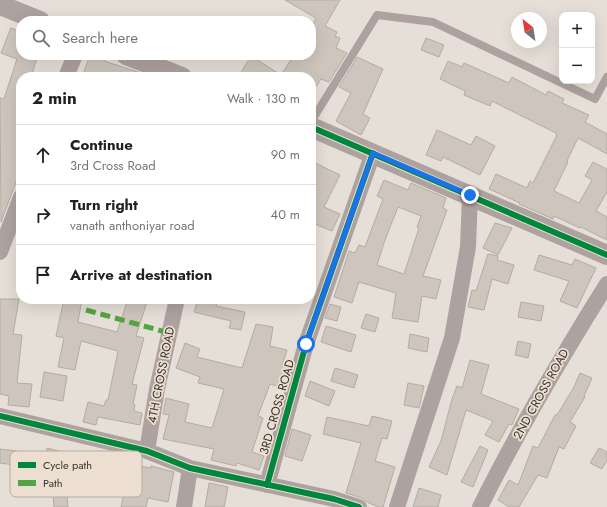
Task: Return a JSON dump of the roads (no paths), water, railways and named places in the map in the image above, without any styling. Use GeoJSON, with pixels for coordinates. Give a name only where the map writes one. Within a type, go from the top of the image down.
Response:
{"type":"FeatureCollection","features":[{"type":"Feature","properties":{"kind":"street"},"geometry":{"type":"LineString","coordinates":[[0,5],[28,16]]}},
{"type":"Feature","properties":{"kind":"street"},"geometry":{"type":"LineString","coordinates":[[68,72],[73,60]]}},
{"type":"Feature","properties":{"kind":"street"},"geometry":{"type":"LineString","coordinates":[[139,60],[169,72]]}},
{"type":"Feature","properties":{"kind":"street"},"geometry":{"type":"LineString","coordinates":[[316,129],[607,255]]}},
{"type":"Feature","properties":{"kind":"street","name":"3RD CROSS ROAD"},"geometry":{"type":"LineString","coordinates":[[267,484],[306,344],[373,153]]}},
{"type":"Feature","properties":{"kind":"street"},"geometry":{"type":"LineString","coordinates":[[397,507],[452,338],[468,247],[470,195]]}},
{"type":"Feature","properties":{"kind":"street"},"geometry":{"type":"LineString","coordinates":[[0,252],[16,210]]}},
{"type":"Feature","properties":{"kind":"street","name":"2ND CROSS ROAD"},"geometry":{"type":"LineString","coordinates":[[480,507],[494,478],[565,352],[607,284]]}},
{"type":"Feature","properties":{"kind":"street","name":"4TH CROSS ROAD"},"geometry":{"type":"LineString","coordinates":[[147,451],[157,389],[176,304]]}},
{"type":"Feature","properties":{"kind":"street"},"geometry":{"type":"LineString","coordinates":[[0,416],[147,451],[190,468],[267,484],[333,503],[359,507]]}},
{"type":"Feature","properties":{"kind":"street"},"geometry":{"type":"LineString","coordinates":[[184,507],[190,468]]}},
{"type":"Feature","properties":{"kind":"lane"},"geometry":{"type":"LineString","coordinates":[[316,114],[378,15],[433,22],[595,99],[607,77]]}}]}
